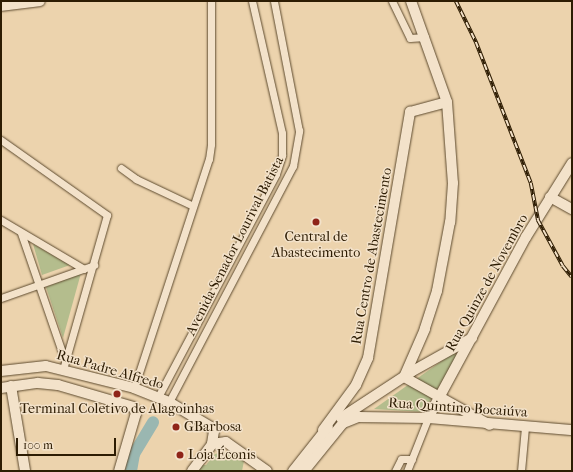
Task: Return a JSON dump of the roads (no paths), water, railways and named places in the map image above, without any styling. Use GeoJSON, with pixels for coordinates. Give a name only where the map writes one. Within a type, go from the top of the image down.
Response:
{"type":"FeatureCollection","features":[{"type":"Feature","properties":{"kind":"street"},"geometry":{"type":"LineString","coordinates":[[1,6],[40,1]]}},
{"type":"Feature","properties":{"kind":"street"},"geometry":{"type":"LineString","coordinates":[[134,388],[193,206],[211,144],[211,1]]}},
{"type":"Feature","properties":{"kind":"street","name":"Avenida Senador Lourival Batista"},"geometry":{"type":"LineString","coordinates":[[158,398],[276,174],[282,155],[282,133],[252,1]]}},
{"type":"Feature","properties":{"kind":"street","name":"Avenida Senador Lourival Batista"},"geometry":{"type":"LineString","coordinates":[[169,402],[293,166],[299,131],[274,1]]}},
{"type":"Feature","properties":{"kind":"street"},"geometry":{"type":"LineString","coordinates":[[392,1],[410,38],[425,37]]}},
{"type":"Feature","properties":{"kind":"street"},"geometry":{"type":"LineString","coordinates":[[404,377],[425,329],[437,291],[450,222],[453,183],[447,102],[411,1]]}},
{"type":"Feature","properties":{"kind":"street","name":"Rua Centro de Abastecimento"},"geometry":{"type":"LineString","coordinates":[[323,430],[356,385],[368,358],[410,112],[447,102]]}},
{"type":"Feature","properties":{"kind":"street"},"geometry":{"type":"LineString","coordinates":[[1,140],[107,215],[94,265],[64,365]]}},
{"type":"Feature","properties":{"kind":"street","name":"Rua Quinze de Novembro"},"geometry":{"type":"LineString","coordinates":[[428,418],[550,197],[572,163]]}},
{"type":"Feature","properties":{"kind":"street"},"geometry":{"type":"LineString","coordinates":[[121,168],[136,179],[193,206]]}},
{"type":"Feature","properties":{"kind":"street"},"geometry":{"type":"LineString","coordinates":[[550,197],[572,209]]}},
{"type":"Feature","properties":{"kind":"street"},"geometry":{"type":"LineString","coordinates":[[1,220],[84,269]]}},
{"type":"Feature","properties":{"kind":"street"},"geometry":{"type":"LineString","coordinates":[[21,233],[39,284],[64,365]]}},
{"type":"Feature","properties":{"kind":"street"},"geometry":{"type":"LineString","coordinates":[[1,298],[94,265]]}},
{"type":"Feature","properties":{"kind":"street"},"geometry":{"type":"LineString","coordinates":[[293,471],[323,430],[341,421],[404,377],[472,338]]}},
{"type":"Feature","properties":{"kind":"street","name":"Rua Padre Alfredo"},"geometry":{"type":"LineString","coordinates":[[1,371],[64,365],[134,388],[169,402],[211,427],[214,431],[212,444]]}},
{"type":"Feature","properties":{"kind":"street"},"geometry":{"type":"LineString","coordinates":[[404,377],[490,425]]}},
{"type":"Feature","properties":{"kind":"street"},"geometry":{"type":"LineString","coordinates":[[1,388],[38,383],[58,385],[133,407],[136,413],[119,471]]}},
{"type":"Feature","properties":{"kind":"street"},"geometry":{"type":"LineString","coordinates":[[11,386],[25,471]]}},
{"type":"Feature","properties":{"kind":"street"},"geometry":{"type":"LineString","coordinates":[[376,416],[370,407],[382,391]]}},
{"type":"Feature","properties":{"kind":"street","name":"Rua Quintino Bocaiúva"},"geometry":{"type":"LineString","coordinates":[[341,421],[353,418],[376,416],[428,418],[490,425],[572,430]]}},
{"type":"Feature","properties":{"kind":"street"},"geometry":{"type":"LineString","coordinates":[[407,471],[428,418]]}},
{"type":"Feature","properties":{"kind":"street"},"geometry":{"type":"LineString","coordinates":[[304,471],[341,421]]}},
{"type":"Feature","properties":{"kind":"street"},"geometry":{"type":"LineString","coordinates":[[521,471],[525,427]]}},
{"type":"Feature","properties":{"kind":"street"},"geometry":{"type":"LineString","coordinates":[[192,471],[212,444],[226,442],[231,444],[267,471]]}},
{"type":"Feature","properties":{"kind":"street"},"geometry":{"type":"LineString","coordinates":[[395,471],[401,458],[412,459]]}},
{"type":"Feature","properties":{"kind":"waterway"},"geometry":{"type":"LineString","coordinates":[[131,471],[134,454],[153,422]]}},
{"type":"Feature","properties":{"kind":"railway"},"geometry":{"type":"LineString","coordinates":[[456,1],[476,42],[531,183],[538,220],[563,266],[572,277]]}},
{"type":"Feature","properties":{"kind":"place","name":"Central de Abastecimento"},"geometry":{"type":"Point","coordinates":[316,222]}},
{"type":"Feature","properties":{"kind":"place","name":"Terminal Coletivo de Alagoinhas"},"geometry":{"type":"Point","coordinates":[117,394]}},
{"type":"Feature","properties":{"kind":"place","name":"GBarbosa"},"geometry":{"type":"Point","coordinates":[176,427]}},
{"type":"Feature","properties":{"kind":"place","name":"Loja Éconis"},"geometry":{"type":"Point","coordinates":[180,455]}}]}
